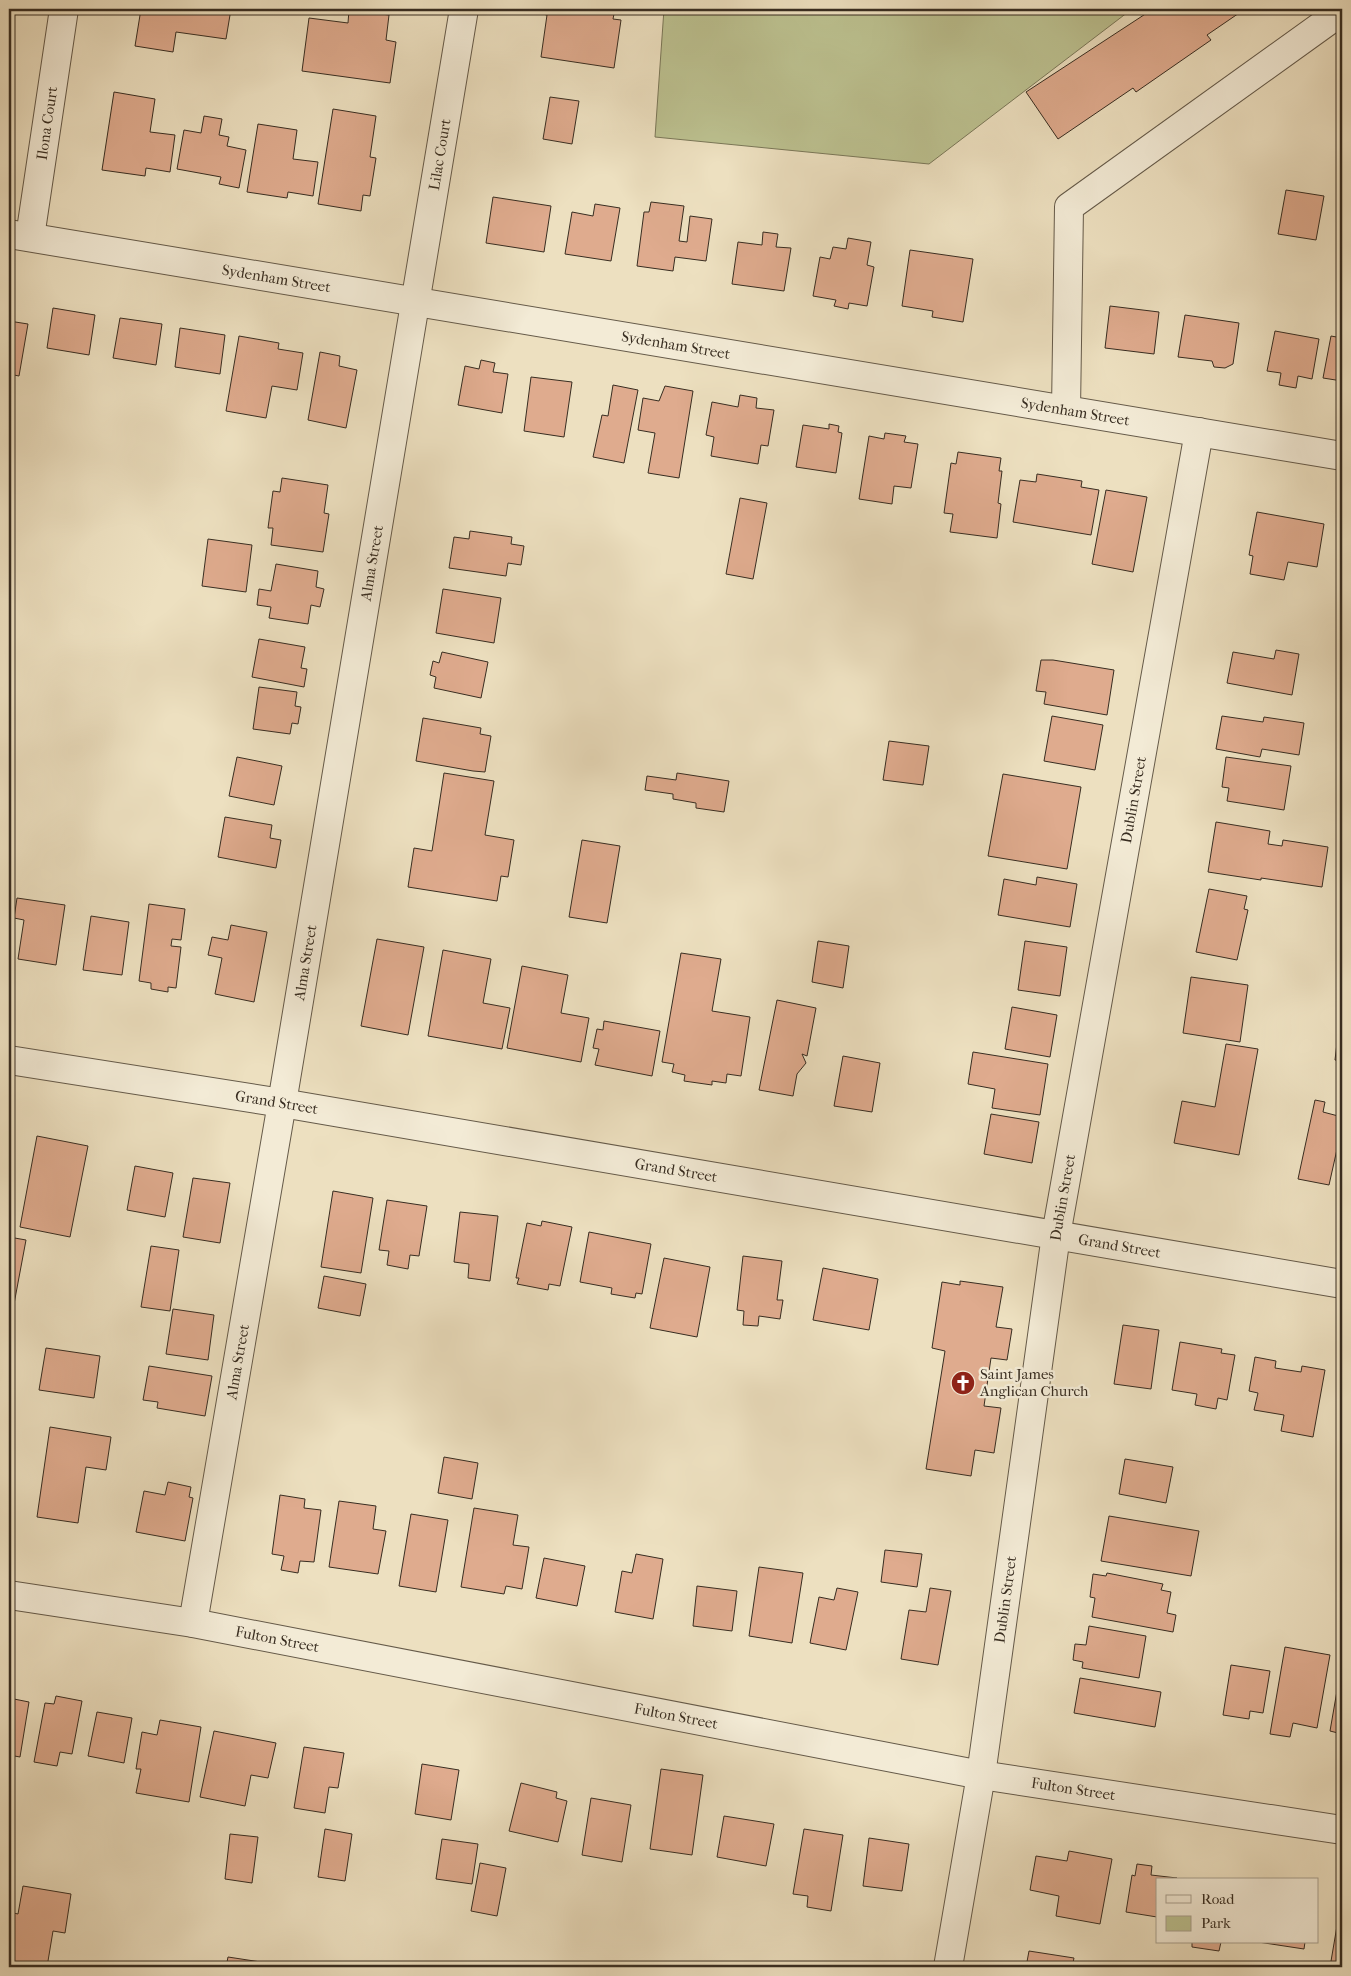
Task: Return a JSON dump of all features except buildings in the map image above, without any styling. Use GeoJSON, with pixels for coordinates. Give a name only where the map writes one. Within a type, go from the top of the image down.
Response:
{"type":"FeatureCollection","features":[{"type":"Feature","properties":{"kind":"street","name":"Ilona Court"},"geometry":{"type":"LineString","coordinates":[[20,236],[64,9]]}},
{"type":"Feature","properties":{"kind":"street","name":"Lilac Court"},"geometry":{"type":"LineString","coordinates":[[416,302],[464,9]]}},
{"type":"Feature","properties":{"kind":"street"},"geometry":{"type":"LineString","coordinates":[[1066,410],[1069,207],[1342,11]]}},
{"type":"Feature","properties":{"kind":"street","name":"Sydenham Street"},"geometry":{"type":"LineString","coordinates":[[20,236],[1342,456]]}},
{"type":"Feature","properties":{"kind":"street","name":"Alma Street"},"geometry":{"type":"LineString","coordinates":[[193,1623],[416,302]]}},
{"type":"Feature","properties":{"kind":"street","name":"Dublin Street"},"geometry":{"type":"LineString","coordinates":[[948,1967],[981,1775],[1056,1235],[1199,432]]}},
{"type":"Feature","properties":{"kind":"street","name":"Grand Street"},"geometry":{"type":"LineString","coordinates":[[9,1060],[282,1103],[1342,1284]]}},
{"type":"Feature","properties":{"kind":"street","name":"Fulton Street"},"geometry":{"type":"LineString","coordinates":[[9,1596],[193,1623],[981,1775],[1342,1830]]}},
{"type":"Feature","properties":{"kind":"green space"},"geometry":{"type":"Polygon","coordinates":[[[664,9],[1132,9],[929,164],[655,137],[664,9]]]}},
{"type":"Feature","properties":{"kind":"place","name":"Saint James Anglican Church"},"geometry":{"type":"Point","coordinates":[963,1383]}}]}
